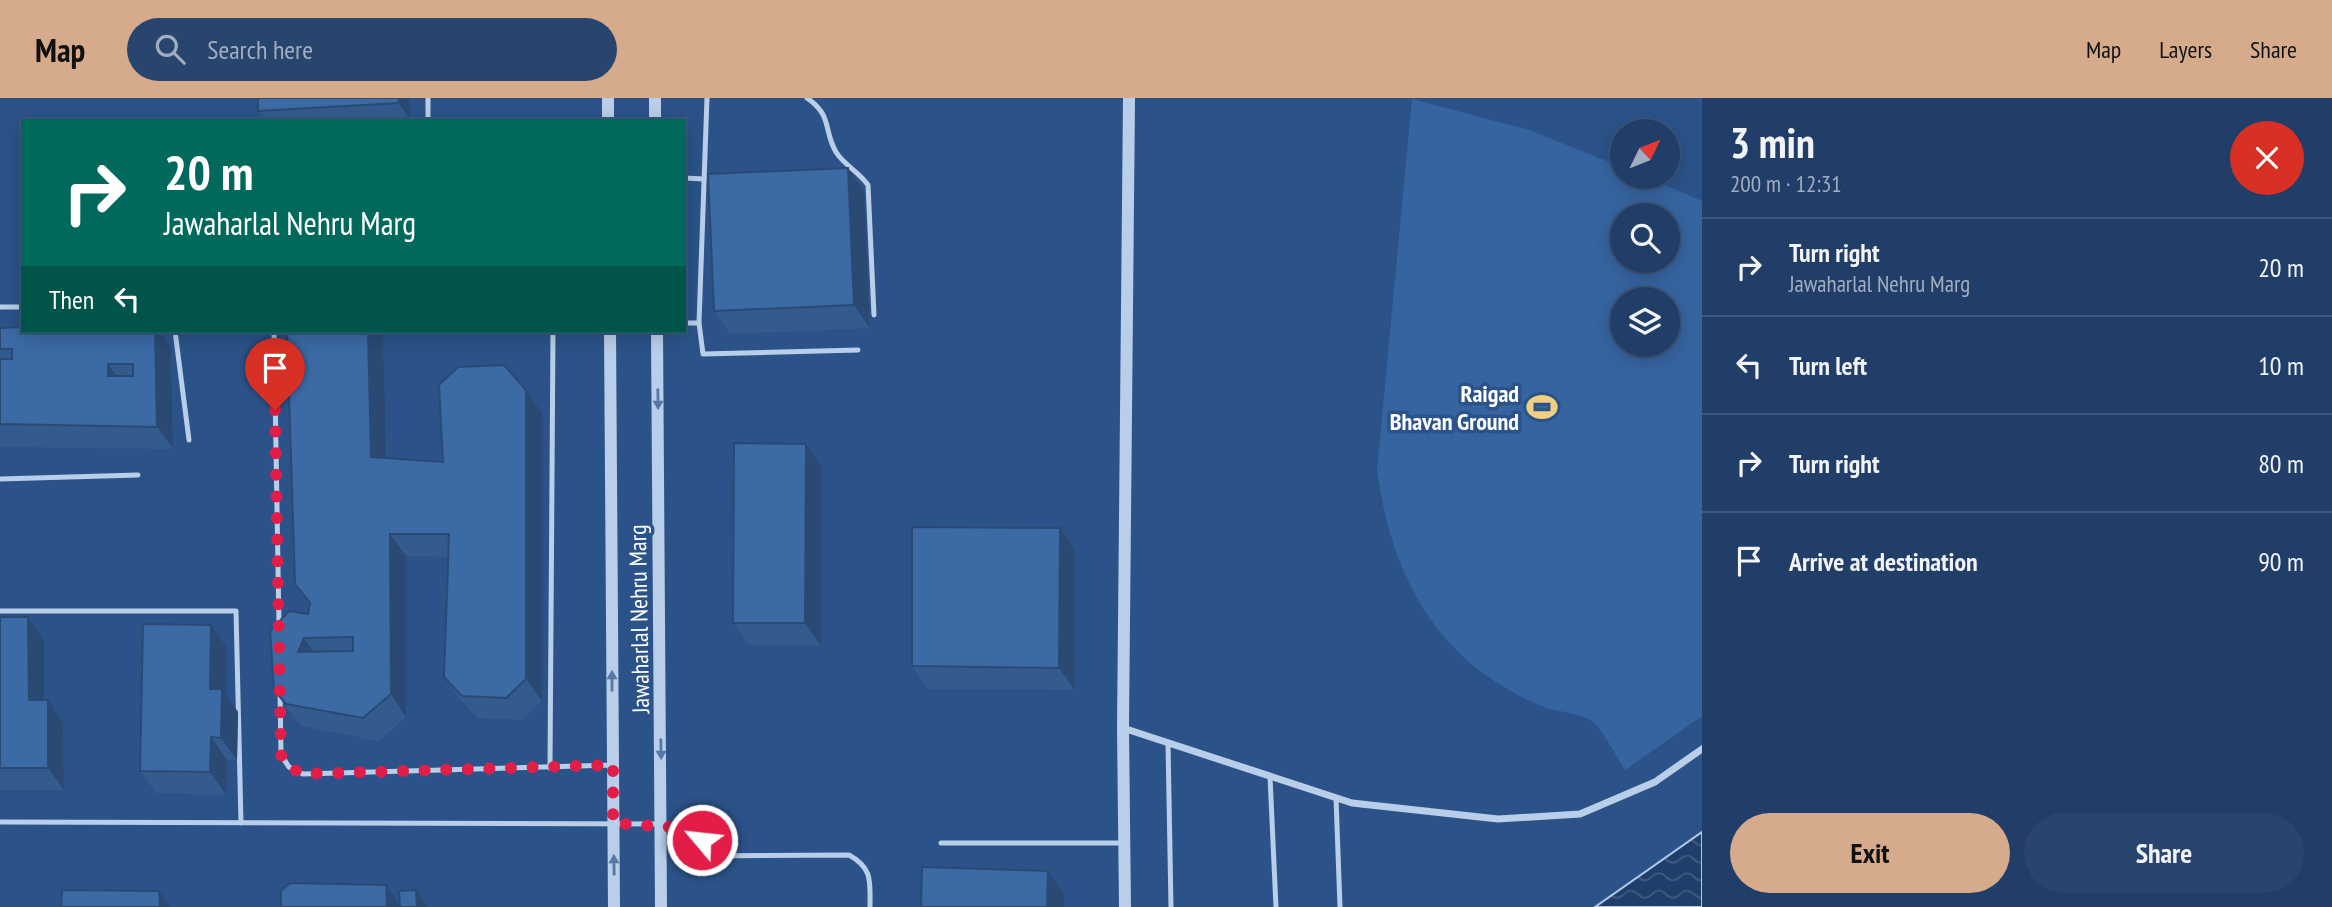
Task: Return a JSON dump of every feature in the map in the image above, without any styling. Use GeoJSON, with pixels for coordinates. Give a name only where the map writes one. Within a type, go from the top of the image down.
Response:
{"type":"FeatureCollection","features":[{"type":"Feature","properties":{"kind":"street"},"geometry":{"type":"LineString","coordinates":[[608,98],[608,119]]}},
{"type":"Feature","properties":{"kind":"street"},"geometry":{"type":"LineString","coordinates":[[654,98],[655,119]]}},
{"type":"Feature","properties":{"kind":"street"},"geometry":{"type":"LineString","coordinates":[[1125,907],[1123,728],[1129,98]]}},
{"type":"Feature","properties":{"kind":"street","name":"Jawaharlal Nehru Marg"},"geometry":{"type":"LineString","coordinates":[[610,333],[614,907]]}},
{"type":"Feature","properties":{"kind":"street","name":"Jawaharlal Nehru Marg"},"geometry":{"type":"LineString","coordinates":[[657,333],[661,907]]}},
{"type":"Feature","properties":{"kind":"street"},"geometry":{"type":"LineString","coordinates":[[1123,728],[1352,803],[1498,819],[1580,814],[1655,782],[1702,748]]}},
{"type":"Feature","properties":{"kind":"lane"},"geometry":{"type":"LineString","coordinates":[[428,98],[428,119]]}},
{"type":"Feature","properties":{"kind":"lane"},"geometry":{"type":"LineString","coordinates":[[706,98],[699,323],[703,354],[858,350]]}},
{"type":"Feature","properties":{"kind":"lane"},"geometry":{"type":"LineString","coordinates":[[807,98],[821,107],[836,152],[858,171],[868,185],[874,315]]}},
{"type":"Feature","properties":{"kind":"lane"},"geometry":{"type":"LineString","coordinates":[[686,178],[704,179]]}},
{"type":"Feature","properties":{"kind":"lane"},"geometry":{"type":"LineString","coordinates":[[0,307],[21,307]]}},
{"type":"Feature","properties":{"kind":"lane"},"geometry":{"type":"LineString","coordinates":[[686,323],[699,323]]}},
{"type":"Feature","properties":{"kind":"lane"},"geometry":{"type":"LineString","coordinates":[[175,333],[188,440]]}},
{"type":"Feature","properties":{"kind":"lane"},"geometry":{"type":"LineString","coordinates":[[274,333],[279,632]]}},
{"type":"Feature","properties":{"kind":"lane"},"geometry":{"type":"LineString","coordinates":[[550,768],[553,333]]}},
{"type":"Feature","properties":{"kind":"lane"},"geometry":{"type":"LineString","coordinates":[[0,479],[138,475]]}},
{"type":"Feature","properties":{"kind":"lane"},"geometry":{"type":"LineString","coordinates":[[0,611],[236,611],[241,823]]}},
{"type":"Feature","properties":{"kind":"lane"},"geometry":{"type":"LineString","coordinates":[[280,686],[281,755],[289,767],[303,774],[613,765]]}},
{"type":"Feature","properties":{"kind":"lane"},"geometry":{"type":"LineString","coordinates":[[1168,743],[1171,907]]}},
{"type":"Feature","properties":{"kind":"lane"},"geometry":{"type":"LineString","coordinates":[[1270,777],[1276,907]]}},
{"type":"Feature","properties":{"kind":"lane"},"geometry":{"type":"LineString","coordinates":[[1336,798],[1340,907]]}},
{"type":"Feature","properties":{"kind":"lane"},"geometry":{"type":"LineString","coordinates":[[0,822],[662,824],[696,829],[701,834],[701,856],[849,855],[863,863],[868,873],[870,907]]}},
{"type":"Feature","properties":{"kind":"lane"},"geometry":{"type":"LineString","coordinates":[[941,844],[1125,844]]}},
{"type":"Feature","properties":{"kind":"shaded area","name":"Raigad Bhavan Ground"},"geometry":{"type":"Polygon","coordinates":[[[1412,99],[1529,130],[1610,162],[1610,189],[1674,189],[1702,201],[1702,716],[1625,770],[1592,721],[1576,714],[1546,708],[1499,684],[1449,642],[1429,618],[1413,591],[1400,563],[1382,502],[1377,470],[1412,99]]]}},
{"type":"Feature","properties":{"kind":"water"},"geometry":{"type":"Polygon","coordinates":[[[1702,832],[1702,907],[1595,907],[1702,832]]]}},
{"type":"Feature","properties":{"kind":"building"},"geometry":{"type":"Polygon","coordinates":[[[258,98],[398,98],[399,103],[258,111],[258,98]]]}},
{"type":"Feature","properties":{"kind":"building"},"geometry":{"type":"Polygon","coordinates":[[[848,168],[854,305],[714,311],[708,174],[848,168]]]}},
{"type":"Feature","properties":{"kind":"building"},"geometry":{"type":"Polygon","coordinates":[[[21,327],[21,333],[155,333],[157,427],[0,424],[0,359],[12,359],[12,349],[0,349],[0,328],[21,327]],[[108,364],[108,376],[133,376],[133,364],[108,364]]]}},
{"type":"Feature","properties":{"kind":"building"},"geometry":{"type":"Polygon","coordinates":[[[287,333],[368,333],[371,457],[443,462],[439,385],[458,367],[504,365],[526,390],[526,679],[506,698],[462,696],[444,677],[449,534],[390,534],[391,694],[363,718],[286,704],[274,690],[270,631],[289,611],[308,614],[310,603],[295,584],[287,333]],[[353,637],[304,638],[298,652],[353,651],[353,637]]]}},
{"type":"Feature","properties":{"kind":"building"},"geometry":{"type":"Polygon","coordinates":[[[734,443],[806,444],[805,623],[733,623],[734,443]]]}},
{"type":"Feature","properties":{"kind":"building"},"geometry":{"type":"Polygon","coordinates":[[[912,527],[1060,528],[1059,668],[912,666],[912,527]]]}},
{"type":"Feature","properties":{"kind":"building"},"geometry":{"type":"Polygon","coordinates":[[[0,617],[28,617],[29,700],[48,700],[48,768],[0,768],[0,617]]]}},
{"type":"Feature","properties":{"kind":"building"},"geometry":{"type":"Polygon","coordinates":[[[143,624],[211,625],[210,689],[222,689],[221,738],[211,737],[210,772],[140,771],[143,624]]]}},
{"type":"Feature","properties":{"kind":"building"},"geometry":{"type":"Polygon","coordinates":[[[922,867],[1048,871],[1047,907],[921,907],[922,867]]]}},
{"type":"Feature","properties":{"kind":"building"},"geometry":{"type":"Polygon","coordinates":[[[290,883],[386,885],[387,907],[281,907],[281,891],[290,883]]]}},
{"type":"Feature","properties":{"kind":"building"},"geometry":{"type":"Polygon","coordinates":[[[62,890],[159,891],[160,907],[61,907],[62,890]]]}},
{"type":"Feature","properties":{"kind":"building"},"geometry":{"type":"Polygon","coordinates":[[[416,890],[417,907],[400,907],[399,891],[416,890]]]}},
{"type":"Feature","properties":{"kind":"place","name":"Raigad Bhavan Ground"},"geometry":{"type":"Point","coordinates":[1542,407]}},
{"type":"Feature","properties":{"kind":"route"},"geometry":{"type":"LineString","coordinates":[[275,410],[281,755],[289,767],[303,774],[613,765],[613,823],[662,824],[696,829],[702,840]]}}]}
